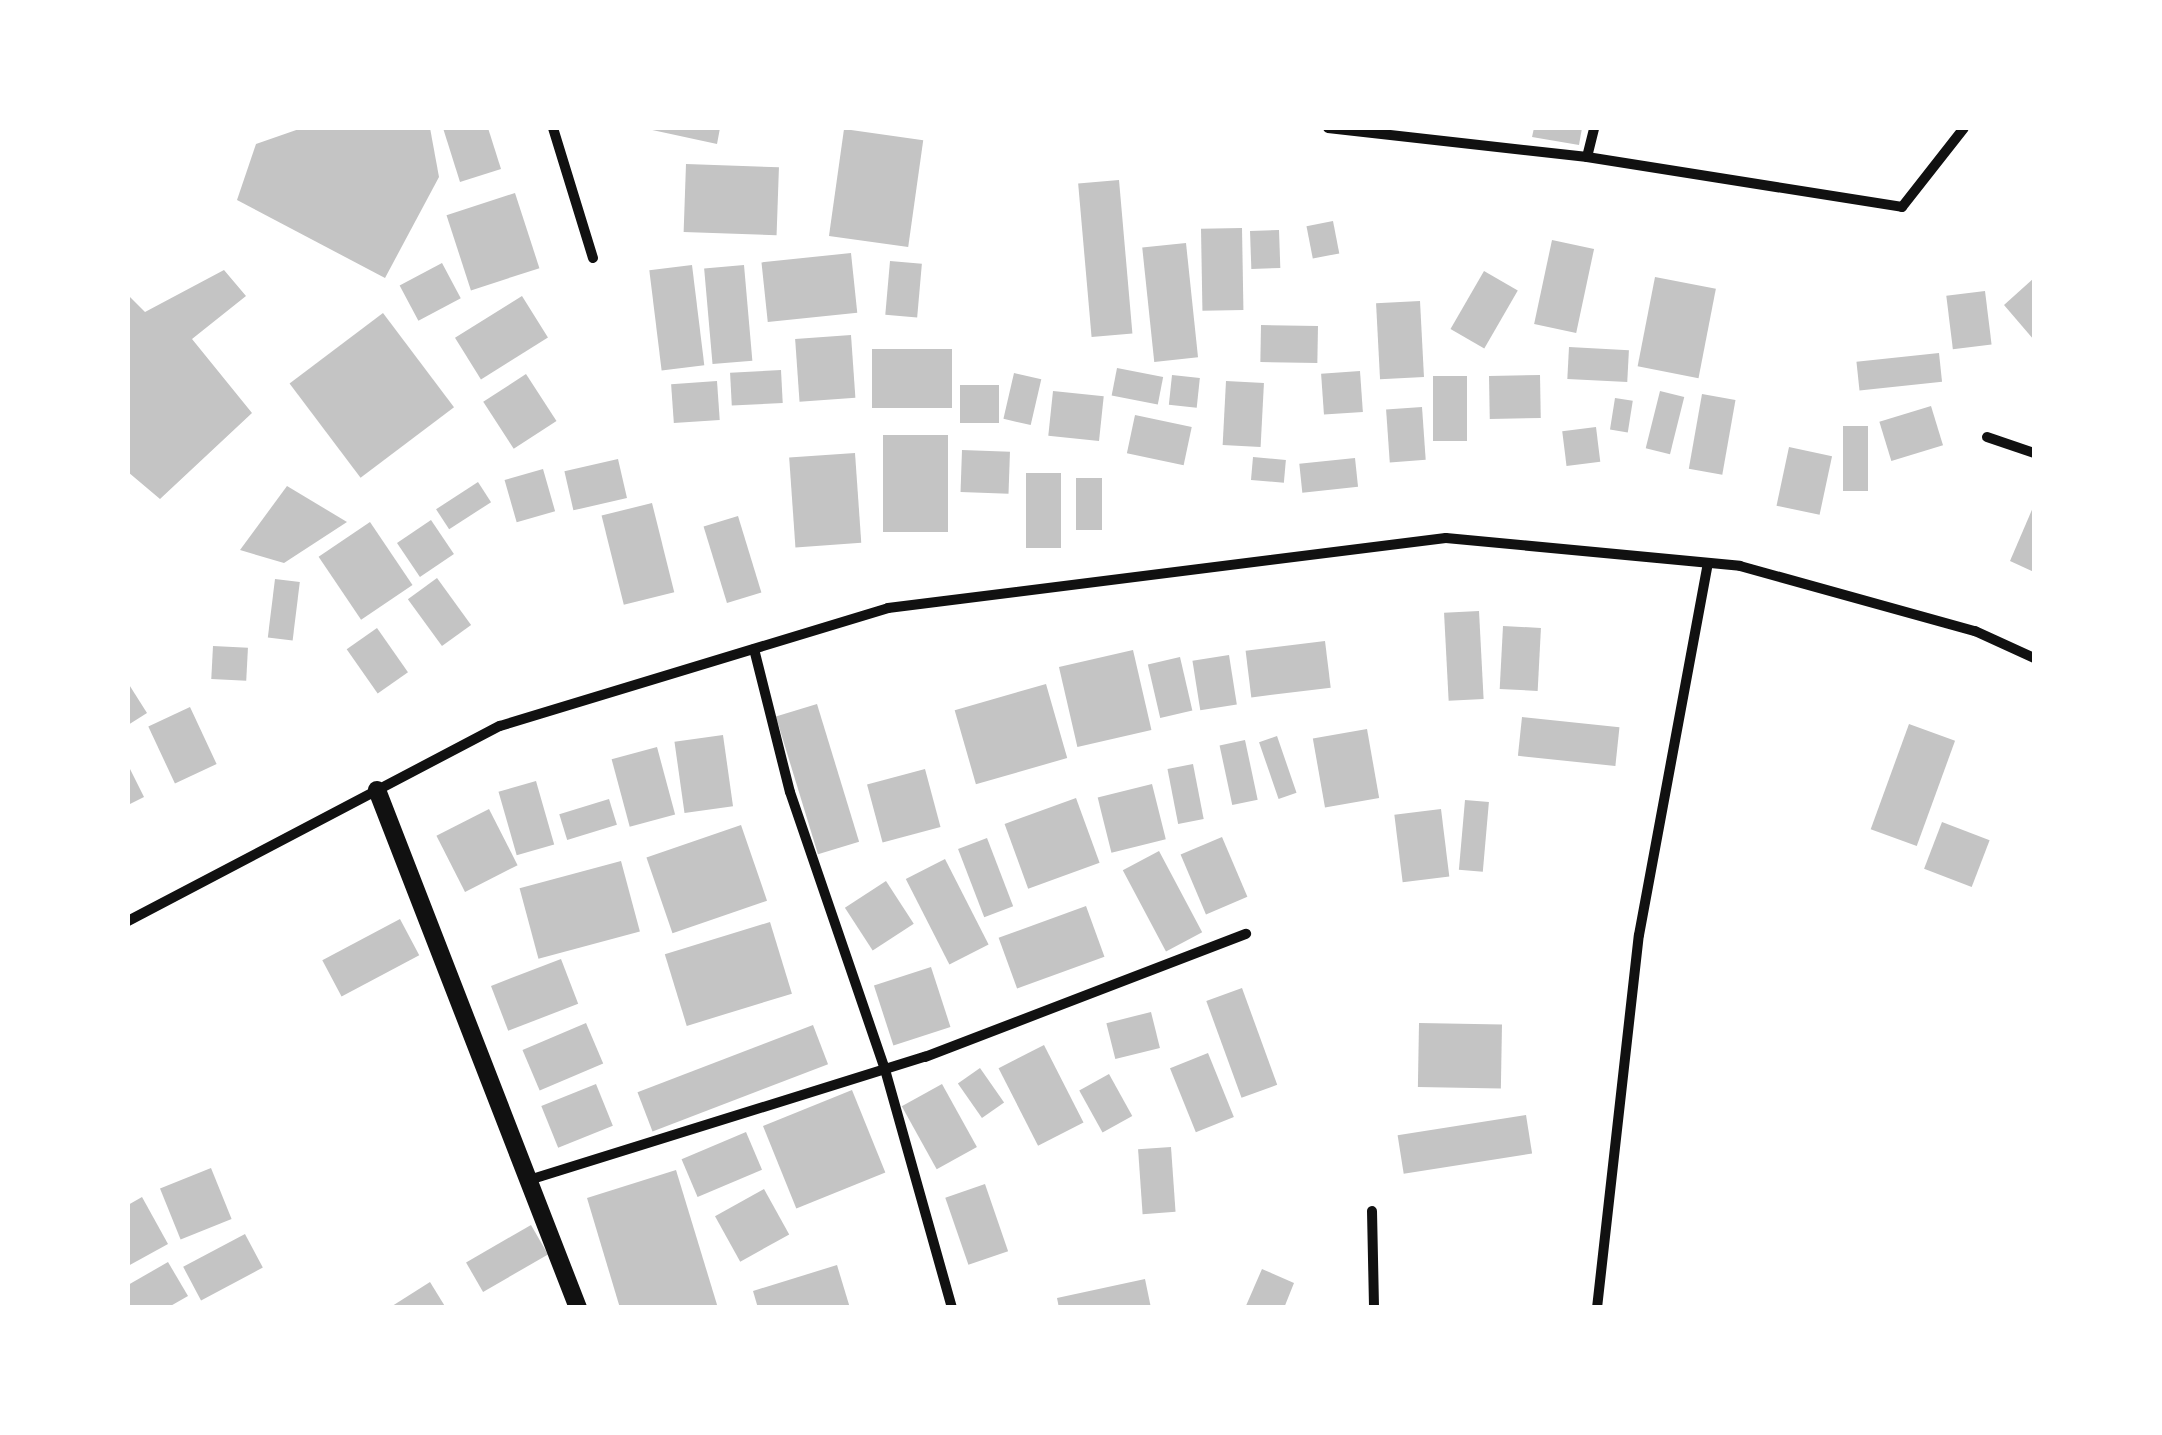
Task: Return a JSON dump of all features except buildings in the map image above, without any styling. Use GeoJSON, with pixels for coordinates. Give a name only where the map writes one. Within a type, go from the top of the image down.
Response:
{"type":"FeatureCollection","features":[{"type":"Feature","properties":{"kind":"street"},"geometry":{"type":"LineString","coordinates":[[553,128],[593,258]]}},
{"type":"Feature","properties":{"kind":"street"},"geometry":{"type":"LineString","coordinates":[[1328,128],[1588,156],[1902,207],[1964,128]]}},
{"type":"Feature","properties":{"kind":"street"},"geometry":{"type":"LineString","coordinates":[[1588,156],[1594,128]]}},
{"type":"Feature","properties":{"kind":"street"},"geometry":{"type":"LineString","coordinates":[[1987,437],[2034,453]]}},
{"type":"Feature","properties":{"kind":"street"},"geometry":{"type":"LineString","coordinates":[[128,921],[500,726],[888,608],[1446,538],[1740,566],[1975,631],[2034,658]]}},
{"type":"Feature","properties":{"kind":"street"},"geometry":{"type":"LineString","coordinates":[[1597,1308],[1639,935],[1708,563]]}},
{"type":"Feature","properties":{"kind":"street"},"geometry":{"type":"LineString","coordinates":[[754,649],[790,792],[884,1066],[952,1308]]}},
{"type":"Feature","properties":{"kind":"street"},"geometry":{"type":"LineString","coordinates":[[377,790],[578,1308]]}},
{"type":"Feature","properties":{"kind":"street"},"geometry":{"type":"LineString","coordinates":[[529,1180],[884,1066],[925,1057],[1246,934]]}},
{"type":"Feature","properties":{"kind":"street"},"geometry":{"type":"LineString","coordinates":[[1372,1211],[1374,1308]]}}]}
